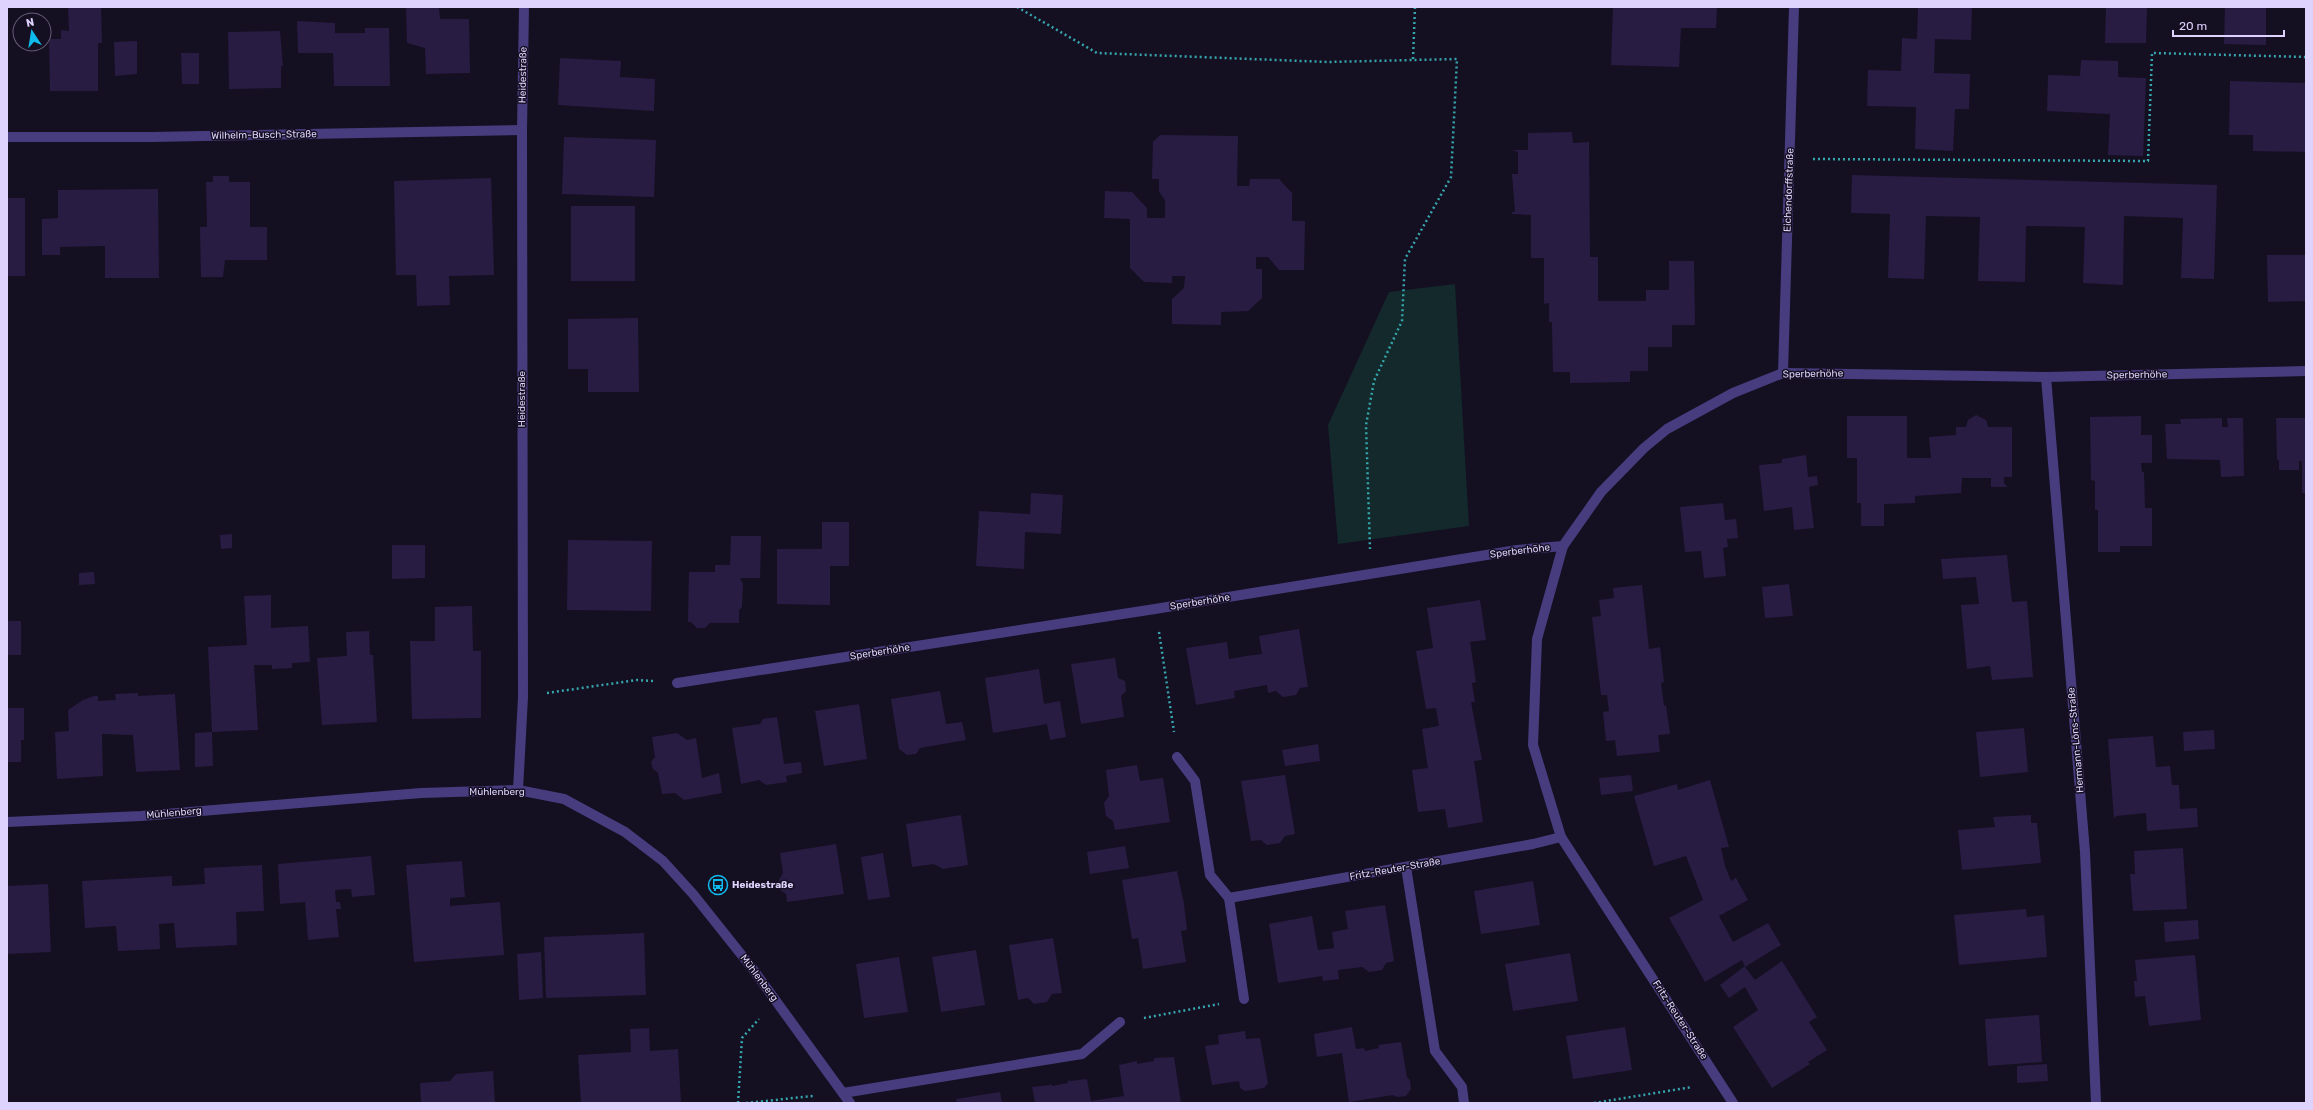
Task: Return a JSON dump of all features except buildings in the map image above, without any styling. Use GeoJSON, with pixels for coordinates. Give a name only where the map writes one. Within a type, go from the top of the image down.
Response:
{"type":"FeatureCollection","features":[{"type":"Feature","properties":{"kind":"street","name":"Heidestraße"},"geometry":{"type":"LineString","coordinates":[[518,790],[523,697],[522,130],[524,7]]}},
{"type":"Feature","properties":{"kind":"street","name":"Eichendorffstraße"},"geometry":{"type":"LineString","coordinates":[[1783,373],[1794,7]]}},
{"type":"Feature","properties":{"kind":"street","name":"Wilhelm-Busch-Straße"},"geometry":{"type":"LineString","coordinates":[[7,137],[160,137],[522,130]]}},
{"type":"Feature","properties":{"kind":"street","name":"Sperberhöhe"},"geometry":{"type":"LineString","coordinates":[[677,683],[1155,609],[1517,550],[1563,546],[1601,492],[1644,448],[1667,430],[1733,393],[1783,373],[2046,377],[2306,371]]}},
{"type":"Feature","properties":{"kind":"street","name":"Hermann-Löns-Straße"},"geometry":{"type":"LineString","coordinates":[[2046,377],[2085,852],[2096,1103]]}},
{"type":"Feature","properties":{"kind":"street","name":"Fritz-Reuter-Straße"},"geometry":{"type":"LineString","coordinates":[[1563,546],[1537,639],[1533,745],[1561,837],[1721,1082],[1733,1103]]}},
{"type":"Feature","properties":{"kind":"street"},"geometry":{"type":"LineString","coordinates":[[1177,757],[1195,780],[1210,875],[1229,898],[1244,999]]}},
{"type":"Feature","properties":{"kind":"street","name":"Mühlenberg"},"geometry":{"type":"LineString","coordinates":[[7,822],[141,816],[421,793],[518,790],[564,799],[625,832],[663,861],[698,900],[776,1002],[850,1103]]}},
{"type":"Feature","properties":{"kind":"street","name":"Fritz-Reuter-Straße"},"geometry":{"type":"LineString","coordinates":[[1229,898],[1533,844],[1561,837]]}},
{"type":"Feature","properties":{"kind":"street"},"geometry":{"type":"LineString","coordinates":[[1406,867],[1435,1051],[1462,1087],[1464,1103]]}},
{"type":"Feature","properties":{"kind":"street"},"geometry":{"type":"LineString","coordinates":[[843,1093],[1082,1054],[1120,1022]]}},
{"type":"Feature","properties":{"kind":"path"},"geometry":{"type":"LineString","coordinates":[[1017,7],[1097,54],[1328,62],[1457,59],[1451,177],[1405,259],[1402,321],[1374,381],[1366,425],[1371,574]]}},
{"type":"Feature","properties":{"kind":"path"},"geometry":{"type":"LineString","coordinates":[[1413,59],[1415,7]]}},
{"type":"Feature","properties":{"kind":"path"},"geometry":{"type":"LineString","coordinates":[[1790,159],[2148,161],[2152,53],[2306,57]]}},
{"type":"Feature","properties":{"kind":"path"},"geometry":{"type":"LineString","coordinates":[[1155,609],[1177,757]]}},
{"type":"Feature","properties":{"kind":"path"},"geometry":{"type":"LineString","coordinates":[[523,697],[637,680],[677,683]]}},
{"type":"Feature","properties":{"kind":"path"},"geometry":{"type":"LineString","coordinates":[[1120,1022],[1244,999]]}},
{"type":"Feature","properties":{"kind":"path"},"geometry":{"type":"LineString","coordinates":[[738,1103],[742,1038],[776,1002]]}},
{"type":"Feature","properties":{"kind":"path"},"geometry":{"type":"LineString","coordinates":[[1594,1103],[1721,1082]]}},
{"type":"Feature","properties":{"kind":"path"},"geometry":{"type":"LineString","coordinates":[[746,1103],[843,1093]]}},
{"type":"Feature","properties":{"kind":"green space"},"geometry":{"type":"Polygon","coordinates":[[[1455,284],[1469,526],[1338,544],[1328,425],[1389,292],[1455,284]]]}},
{"type":"Feature","properties":{"kind":"place","name":"Heidestraße"},"geometry":{"type":"Point","coordinates":[718,885]}}]}
